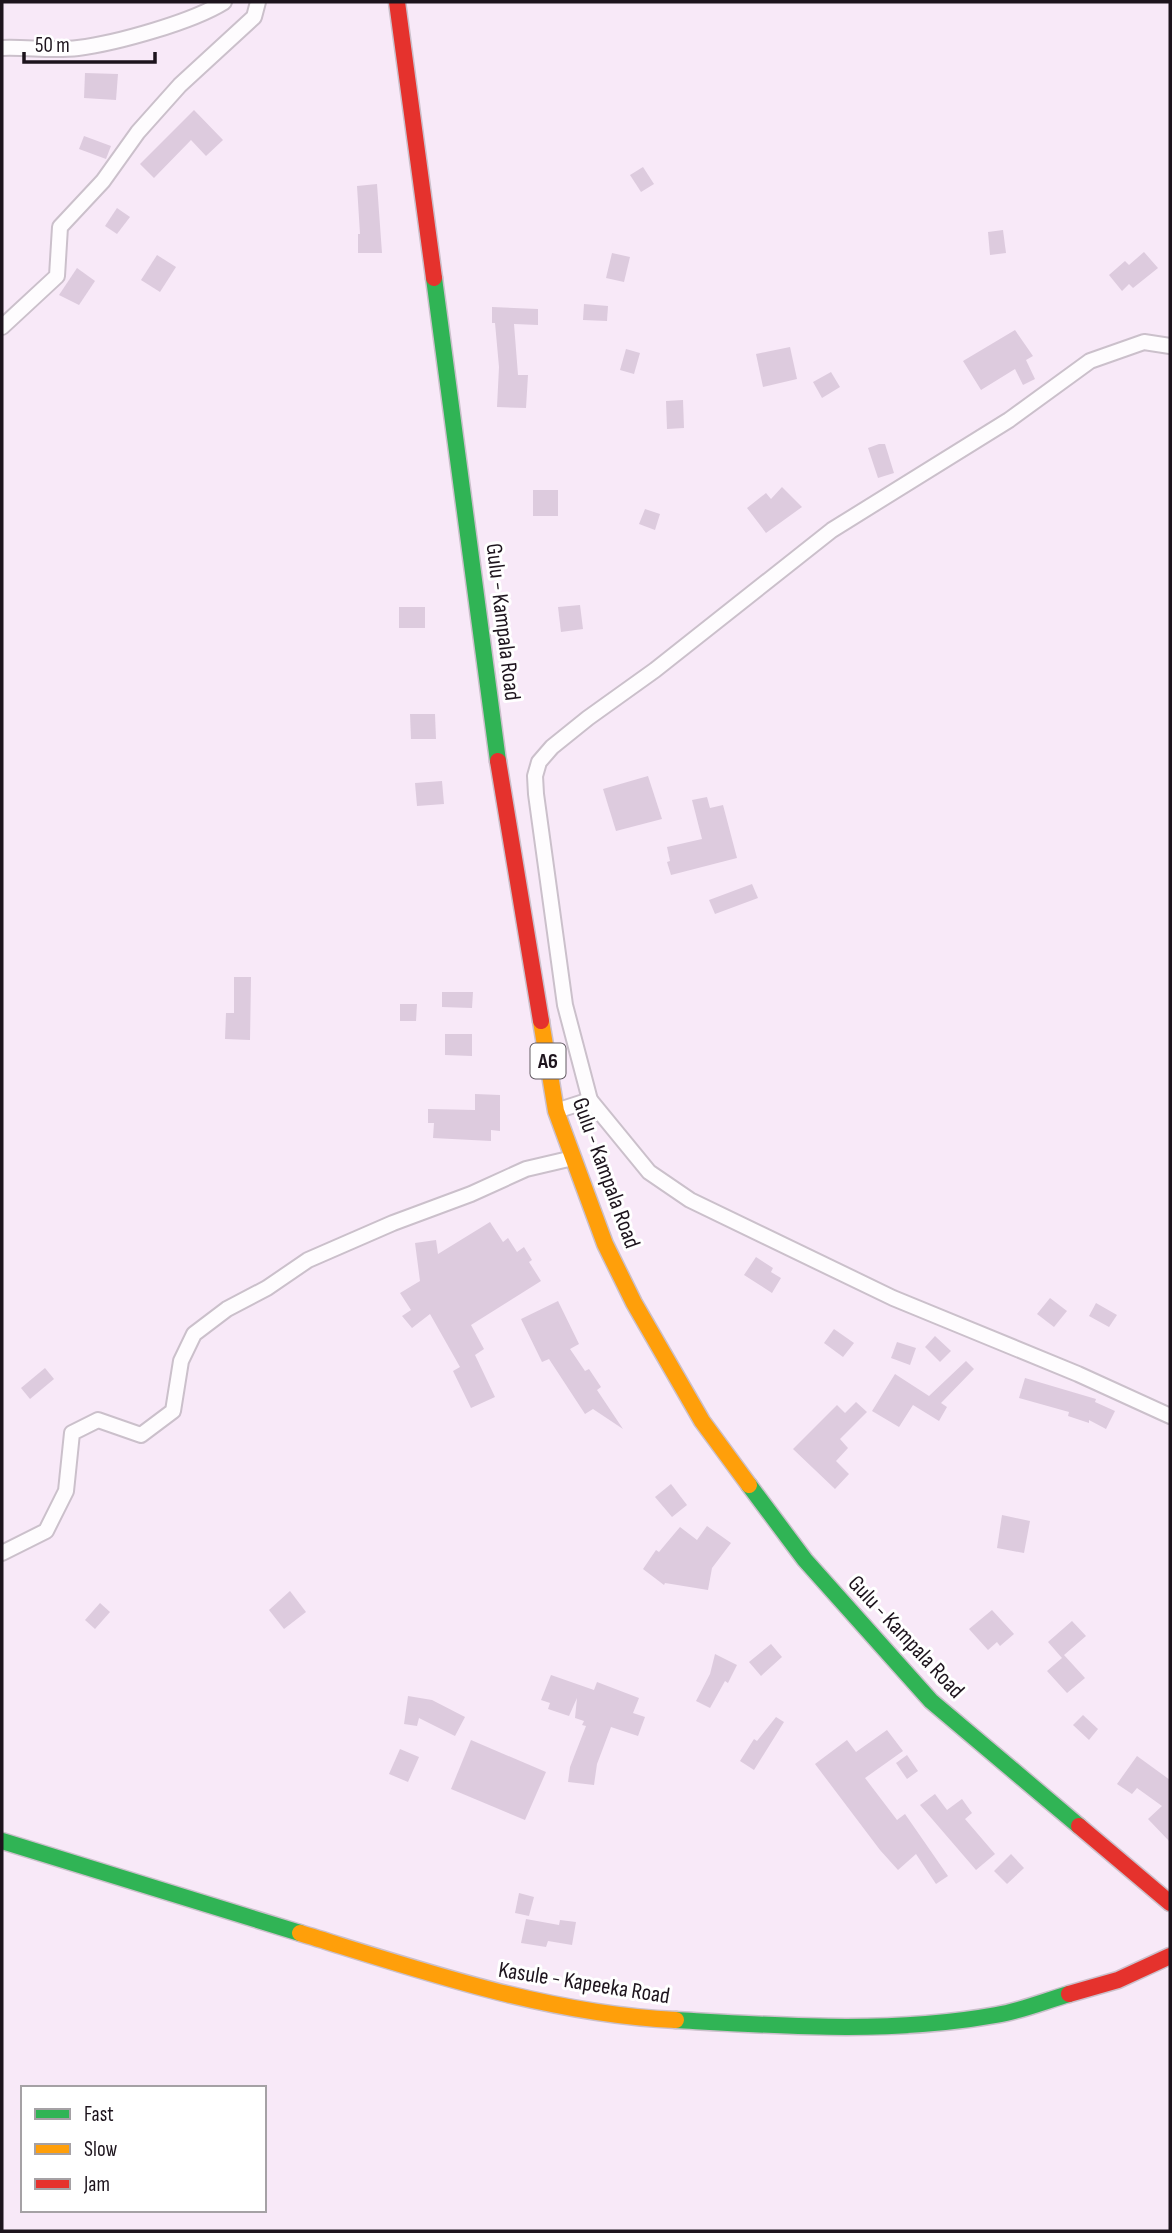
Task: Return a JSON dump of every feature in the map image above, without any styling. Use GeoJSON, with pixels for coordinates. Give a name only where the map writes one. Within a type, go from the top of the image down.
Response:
{"type":"FeatureCollection","features":[{"type":"Feature","properties":{"kind":"main road","name":"Gulu - Kampala Road"},"geometry":{"type":"LineString","coordinates":[[397,2],[504,803],[556,1111],[604,1244],[702,1421],[805,1560],[931,1701],[1170,1903]]}},
{"type":"Feature","properties":{"kind":"main road","name":"Kasule - Kapeeka Road"},"geometry":{"type":"LineString","coordinates":[[2,1841],[485,1990],[627,2018],[859,2027],[998,2015],[1118,1980],[1170,1956]]}},
{"type":"Feature","properties":{"kind":"street"},"geometry":{"type":"LineString","coordinates":[[2,48],[76,48],[118,40],[209,11],[224,2]]}},
{"type":"Feature","properties":{"kind":"street"},"geometry":{"type":"LineString","coordinates":[[2,327],[57,276],[60,227],[103,181],[138,132],[180,85],[254,17],[258,2]]}},
{"type":"Feature","properties":{"kind":"street"},"geometry":{"type":"LineString","coordinates":[[1170,346],[1143,341],[1090,361],[1009,420],[832,530],[656,670],[587,718],[539,762],[535,776],[565,1005],[590,1100],[649,1172],[690,1200],[893,1298],[1077,1374],[1170,1416]]}},
{"type":"Feature","properties":{"kind":"street"},"geometry":{"type":"LineString","coordinates":[[556,1111],[590,1100]]}},
{"type":"Feature","properties":{"kind":"street"},"geometry":{"type":"LineString","coordinates":[[2,1553],[46,1531],[66,1491],[72,1433],[98,1420],[141,1435],[173,1411],[181,1361],[194,1334],[227,1309],[267,1288],[308,1260],[526,1169],[573,1158]]}},
{"type":"Feature","properties":{"kind":"building"},"geometry":{"type":"Polygon","coordinates":[[[85,73],[118,74],[116,100],[84,98],[85,73]]]}},
{"type":"Feature","properties":{"kind":"building"},"geometry":{"type":"Polygon","coordinates":[[[194,110],[223,140],[206,156],[191,140],[154,178],[140,164],[194,110]]]}},
{"type":"Feature","properties":{"kind":"building"},"geometry":{"type":"Polygon","coordinates":[[[84,136],[111,146],[106,159],[79,149],[84,136]]]}},
{"type":"Feature","properties":{"kind":"building"},"geometry":{"type":"Polygon","coordinates":[[[643,167],[654,184],[641,192],[630,175],[643,167]]]}},
{"type":"Feature","properties":{"kind":"building"},"geometry":{"type":"Polygon","coordinates":[[[377,184],[382,253],[358,253],[360,234],[357,186],[377,184]]]}},
{"type":"Feature","properties":{"kind":"building"},"geometry":{"type":"Polygon","coordinates":[[[117,208],[130,217],[117,234],[105,226],[117,208]]]}},
{"type":"Feature","properties":{"kind":"building"},"geometry":{"type":"Polygon","coordinates":[[[1003,230],[1006,253],[990,255],[988,232],[1003,230]]]}},
{"type":"Feature","properties":{"kind":"building"},"geometry":{"type":"Polygon","coordinates":[[[1144,252],[1158,268],[1133,288],[1129,284],[1122,291],[1109,275],[1125,261],[1129,265],[1144,252]]]}},
{"type":"Feature","properties":{"kind":"building"},"geometry":{"type":"Polygon","coordinates":[[[612,253],[630,257],[624,282],[606,278],[612,253]]]}},
{"type":"Feature","properties":{"kind":"building"},"geometry":{"type":"Polygon","coordinates":[[[157,255],[176,267],[160,292],[141,280],[157,255]]]}},
{"type":"Feature","properties":{"kind":"building"},"geometry":{"type":"Polygon","coordinates":[[[77,268],[95,281],[79,305],[59,295],[77,268]]]}},
{"type":"Feature","properties":{"kind":"building"},"geometry":{"type":"Polygon","coordinates":[[[584,304],[608,306],[607,321],[583,320],[584,304]]]}},
{"type":"Feature","properties":{"kind":"building"},"geometry":{"type":"Polygon","coordinates":[[[492,307],[538,309],[538,325],[514,324],[518,375],[528,375],[526,408],[497,407],[499,367],[492,307]]]}},
{"type":"Feature","properties":{"kind":"building"},"geometry":{"type":"Polygon","coordinates":[[[1015,330],[1033,356],[1026,360],[1035,379],[1023,385],[1015,369],[981,390],[963,361],[1015,330]]]}},
{"type":"Feature","properties":{"kind":"building"},"geometry":{"type":"Polygon","coordinates":[[[790,347],[797,379],[763,387],[756,354],[790,347]]]}},
{"type":"Feature","properties":{"kind":"building"},"geometry":{"type":"Polygon","coordinates":[[[626,349],[640,353],[634,374],[620,370],[626,349]]]}},
{"type":"Feature","properties":{"kind":"building"},"geometry":{"type":"Polygon","coordinates":[[[831,372],[840,387],[822,398],[813,382],[831,372]]]}},
{"type":"Feature","properties":{"kind":"building"},"geometry":{"type":"Polygon","coordinates":[[[683,400],[684,428],[667,429],[666,401],[683,400]]]}},
{"type":"Feature","properties":{"kind":"building"},"geometry":{"type":"Polygon","coordinates":[[[885,444],[894,473],[878,478],[868,448],[885,444]]]}},
{"type":"Feature","properties":{"kind":"building"},"geometry":{"type":"Polygon","coordinates":[[[782,487],[802,507],[766,533],[747,508],[766,493],[771,499],[782,487]]]}},
{"type":"Feature","properties":{"kind":"building"},"geometry":{"type":"Polygon","coordinates":[[[533,490],[558,490],[558,516],[533,516],[533,490]]]}},
{"type":"Feature","properties":{"kind":"building"},"geometry":{"type":"Polygon","coordinates":[[[645,509],[660,514],[655,530],[639,524],[645,509]]]}},
{"type":"Feature","properties":{"kind":"building"},"geometry":{"type":"Polygon","coordinates":[[[580,605],[583,629],[561,632],[558,607],[580,605]]]}},
{"type":"Feature","properties":{"kind":"building"},"geometry":{"type":"Polygon","coordinates":[[[399,607],[425,607],[425,628],[399,628],[399,607]]]}},
{"type":"Feature","properties":{"kind":"building"},"geometry":{"type":"Polygon","coordinates":[[[410,714],[435,714],[436,739],[411,739],[410,714]]]}},
{"type":"Feature","properties":{"kind":"building"},"geometry":{"type":"Polygon","coordinates":[[[648,776],[662,819],[616,831],[603,789],[648,776]]]}},
{"type":"Feature","properties":{"kind":"building"},"geometry":{"type":"Polygon","coordinates":[[[442,781],[444,804],[417,806],[415,783],[442,781]]]}},
{"type":"Feature","properties":{"kind":"building"},"geometry":{"type":"Polygon","coordinates":[[[707,797],[710,808],[723,805],[737,858],[671,875],[667,862],[670,861],[667,847],[702,839],[692,800],[707,797]]]}},
{"type":"Feature","properties":{"kind":"building"},"geometry":{"type":"Polygon","coordinates":[[[752,884],[758,898],[715,914],[709,900],[752,884]]]}},
{"type":"Feature","properties":{"kind":"building"},"geometry":{"type":"Polygon","coordinates":[[[234,977],[251,977],[250,1040],[225,1039],[226,1013],[234,1013],[234,977]]]}},
{"type":"Feature","properties":{"kind":"building"},"geometry":{"type":"Polygon","coordinates":[[[442,992],[473,992],[472,1008],[442,1007],[442,992]]]}},
{"type":"Feature","properties":{"kind":"building"},"geometry":{"type":"Polygon","coordinates":[[[400,1004],[417,1004],[416,1021],[400,1021],[400,1004]]]}},
{"type":"Feature","properties":{"kind":"building"},"geometry":{"type":"Polygon","coordinates":[[[445,1034],[472,1034],[472,1056],[445,1055],[445,1034]]]}},
{"type":"Feature","properties":{"kind":"building"},"geometry":{"type":"Polygon","coordinates":[[[475,1094],[500,1095],[500,1131],[491,1130],[491,1141],[433,1138],[434,1123],[428,1123],[428,1109],[475,1110],[475,1094]]]}},
{"type":"Feature","properties":{"kind":"building"},"geometry":{"type":"Polygon","coordinates":[[[490,1222],[503,1242],[508,1238],[517,1252],[524,1247],[532,1260],[529,1262],[541,1281],[471,1325],[484,1349],[475,1355],[495,1397],[471,1408],[453,1371],[460,1367],[430,1314],[412,1328],[402,1316],[411,1310],[400,1293],[420,1281],[415,1243],[436,1240],[438,1254],[490,1222]]]}},
{"type":"Feature","properties":{"kind":"building"},"geometry":{"type":"Polygon","coordinates":[[[756,1257],[773,1268],[771,1272],[781,1278],[772,1293],[744,1275],[756,1257]]]}},
{"type":"Feature","properties":{"kind":"building"},"geometry":{"type":"Polygon","coordinates":[[[1050,1298],[1067,1311],[1054,1327],[1037,1314],[1050,1298]]]}},
{"type":"Feature","properties":{"kind":"building"},"geometry":{"type":"Polygon","coordinates":[[[558,1301],[579,1344],[570,1349],[585,1371],[589,1369],[601,1387],[597,1390],[623,1429],[593,1409],[585,1414],[549,1359],[542,1362],[521,1319],[558,1301]]]}},
{"type":"Feature","properties":{"kind":"building"},"geometry":{"type":"Polygon","coordinates":[[[1096,1303],[1117,1315],[1109,1327],[1089,1316],[1096,1303]]]}},
{"type":"Feature","properties":{"kind":"building"},"geometry":{"type":"Polygon","coordinates":[[[834,1329],[854,1343],[843,1357],[824,1343],[834,1329]]]}},
{"type":"Feature","properties":{"kind":"building"},"geometry":{"type":"Polygon","coordinates":[[[935,1336],[951,1351],[940,1362],[925,1347],[935,1336]]]}},
{"type":"Feature","properties":{"kind":"building"},"geometry":{"type":"Polygon","coordinates":[[[897,1342],[916,1348],[910,1365],[891,1358],[897,1342]]]}},
{"type":"Feature","properties":{"kind":"building"},"geometry":{"type":"Polygon","coordinates":[[[966,1361],[974,1369],[941,1403],[947,1407],[939,1421],[913,1405],[899,1427],[872,1411],[895,1374],[929,1396],[966,1361]]]}},
{"type":"Feature","properties":{"kind":"building"},"geometry":{"type":"Polygon","coordinates":[[[45,1368],[54,1379],[30,1399],[21,1388],[45,1368]]]}},
{"type":"Feature","properties":{"kind":"building"},"geometry":{"type":"Polygon","coordinates":[[[1025,1378],[1096,1399],[1095,1402],[1115,1411],[1106,1429],[1089,1420],[1089,1423],[1068,1416],[1069,1412],[1019,1398],[1025,1378]]]}},
{"type":"Feature","properties":{"kind":"building"},"geometry":{"type":"Polygon","coordinates":[[[856,1402],[867,1412],[840,1439],[848,1448],[836,1461],[849,1474],[835,1489],[793,1449],[837,1405],[845,1413],[856,1402]]]}},
{"type":"Feature","properties":{"kind":"building"},"geometry":{"type":"Polygon","coordinates":[[[671,1484],[687,1505],[672,1517],[655,1497],[671,1484]]]}},
{"type":"Feature","properties":{"kind":"building"},"geometry":{"type":"Polygon","coordinates":[[[1002,1515],[1030,1521],[1024,1553],[997,1548],[1002,1515]]]}},
{"type":"Feature","properties":{"kind":"building"},"geometry":{"type":"Polygon","coordinates":[[[707,1526],[731,1543],[712,1568],[708,1590],[665,1583],[664,1585],[643,1569],[656,1550],[659,1552],[680,1527],[697,1540],[707,1526]]]}},
{"type":"Feature","properties":{"kind":"building"},"geometry":{"type":"Polygon","coordinates":[[[290,1591],[306,1612],[284,1629],[269,1610],[290,1591]]]}},
{"type":"Feature","properties":{"kind":"building"},"geometry":{"type":"Polygon","coordinates":[[[100,1603],[110,1612],[95,1629],[85,1620],[100,1603]]]}},
{"type":"Feature","properties":{"kind":"building"},"geometry":{"type":"Polygon","coordinates":[[[992,1610],[1014,1634],[1000,1646],[997,1642],[988,1650],[969,1629],[992,1610]]]}},
{"type":"Feature","properties":{"kind":"building"},"geometry":{"type":"Polygon","coordinates":[[[1072,1621],[1086,1636],[1064,1655],[1085,1678],[1067,1693],[1047,1671],[1062,1658],[1048,1642],[1072,1621]]]}},
{"type":"Feature","properties":{"kind":"building"},"geometry":{"type":"Polygon","coordinates":[[[771,1644],[782,1657],[761,1676],[749,1662],[771,1644]]]}},
{"type":"Feature","properties":{"kind":"building"},"geometry":{"type":"Polygon","coordinates":[[[715,1654],[737,1665],[710,1708],[696,1701],[710,1674],[715,1654]]]}},
{"type":"Feature","properties":{"kind":"building"},"geometry":{"type":"Polygon","coordinates":[[[551,1675],[594,1690],[597,1682],[639,1698],[633,1713],[645,1717],[638,1736],[611,1727],[597,1764],[594,1785],[568,1782],[570,1767],[586,1726],[582,1725],[584,1721],[575,1718],[577,1698],[569,1716],[548,1709],[550,1703],[541,1700],[551,1675]]]}},
{"type":"Feature","properties":{"kind":"building"},"geometry":{"type":"Polygon","coordinates":[[[408,1696],[432,1700],[465,1717],[455,1736],[419,1718],[417,1726],[404,1724],[408,1696]]]}},
{"type":"Feature","properties":{"kind":"building"},"geometry":{"type":"Polygon","coordinates":[[[1083,1715],[1098,1729],[1089,1740],[1073,1725],[1083,1715]]]}},
{"type":"Feature","properties":{"kind":"building"},"geometry":{"type":"Polygon","coordinates":[[[776,1717],[784,1722],[754,1770],[740,1761],[754,1739],[757,1741],[776,1717]]]}},
{"type":"Feature","properties":{"kind":"building"},"geometry":{"type":"Polygon","coordinates":[[[887,1730],[903,1751],[865,1778],[897,1820],[905,1814],[948,1876],[936,1884],[916,1854],[898,1870],[815,1764],[847,1740],[856,1752],[887,1730]]]}},
{"type":"Feature","properties":{"kind":"building"},"geometry":{"type":"Polygon","coordinates":[[[471,1740],[546,1772],[525,1820],[451,1789],[471,1740]]]}},
{"type":"Feature","properties":{"kind":"building"},"geometry":{"type":"Polygon","coordinates":[[[400,1749],[419,1757],[408,1782],[389,1774],[400,1749]]]}},
{"type":"Feature","properties":{"kind":"building"},"geometry":{"type":"Polygon","coordinates":[[[907,1755],[918,1771],[907,1779],[896,1763],[907,1755]]]}},
{"type":"Feature","properties":{"kind":"building"},"geometry":{"type":"Polygon","coordinates":[[[1137,1756],[1170,1780],[1170,1842],[1148,1819],[1162,1806],[1137,1788],[1132,1794],[1117,1784],[1137,1756]]]}},
{"type":"Feature","properties":{"kind":"building"},"geometry":{"type":"Polygon","coordinates":[[[935,1794],[947,1810],[962,1799],[972,1813],[965,1819],[995,1854],[976,1870],[920,1805],[935,1794]]]}},
{"type":"Feature","properties":{"kind":"building"},"geometry":{"type":"Polygon","coordinates":[[[1011,1854],[1024,1868],[1007,1884],[994,1871],[1011,1854]]]}},
{"type":"Feature","properties":{"kind":"building"},"geometry":{"type":"Polygon","coordinates":[[[519,1893],[534,1897],[529,1916],[515,1913],[519,1893]]]}},
{"type":"Feature","properties":{"kind":"building"},"geometry":{"type":"Polygon","coordinates":[[[526,1919],[559,1925],[560,1920],[576,1922],[572,1945],[548,1941],[546,1947],[521,1943],[526,1919]]]}},
{"type":"Feature","properties":{"kind":"traffic: fast"},"geometry":{"type":"LineString","coordinates":[[434,278],[498,761]]}},
{"type":"Feature","properties":{"kind":"traffic: fast"},"geometry":{"type":"LineString","coordinates":[[749,1485],[805,1560],[931,1701],[1079,1826]]}},
{"type":"Feature","properties":{"kind":"traffic: fast"},"geometry":{"type":"LineString","coordinates":[[2,1841],[300,1933]]}},
{"type":"Feature","properties":{"kind":"traffic: fast"},"geometry":{"type":"LineString","coordinates":[[676,2020],[836,2027],[917,2025],[1005,2013],[1069,1994]]}},
{"type":"Feature","properties":{"kind":"traffic: slow"},"geometry":{"type":"LineString","coordinates":[[541,1021],[556,1111],[605,1244],[634,1303],[702,1421],[749,1485]]}},
{"type":"Feature","properties":{"kind":"traffic: slow"},"geometry":{"type":"LineString","coordinates":[[300,1933],[439,1976],[532,2000],[628,2016],[676,2020]]}},
{"type":"Feature","properties":{"kind":"traffic: jam"},"geometry":{"type":"LineString","coordinates":[[397,2],[434,278]]}},
{"type":"Feature","properties":{"kind":"traffic: jam"},"geometry":{"type":"LineString","coordinates":[[498,761],[541,1021]]}},
{"type":"Feature","properties":{"kind":"traffic: jam"},"geometry":{"type":"LineString","coordinates":[[1079,1826],[1170,1903]]}},
{"type":"Feature","properties":{"kind":"traffic: jam"},"geometry":{"type":"LineString","coordinates":[[1069,1994],[1118,1980],[1170,1956]]}}]}
